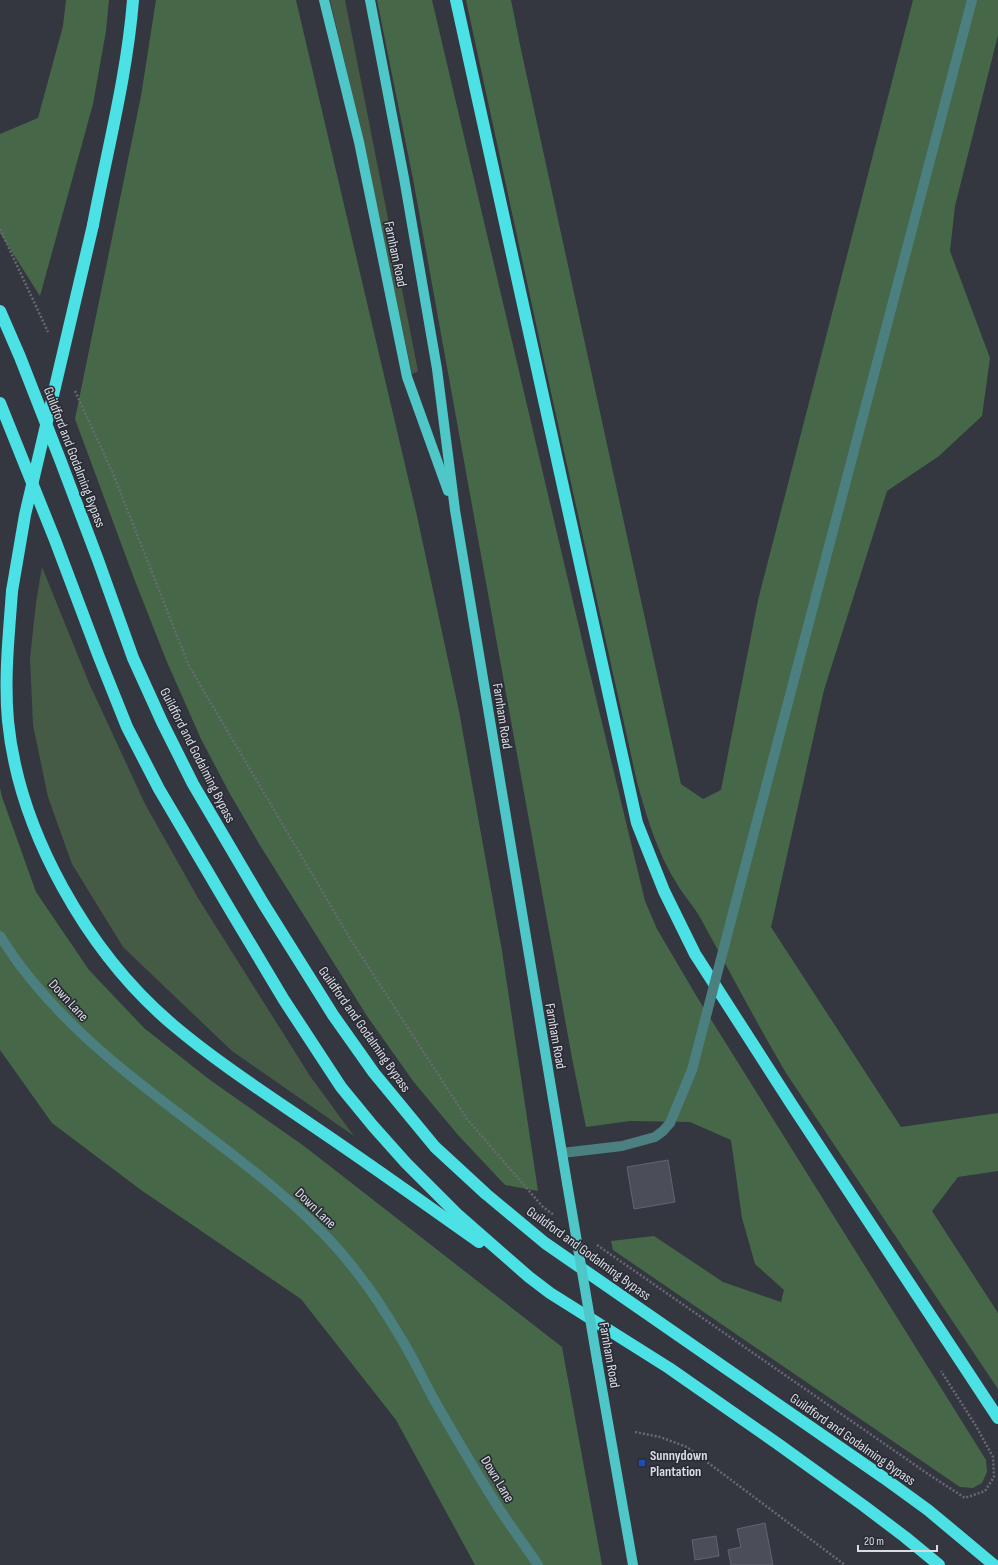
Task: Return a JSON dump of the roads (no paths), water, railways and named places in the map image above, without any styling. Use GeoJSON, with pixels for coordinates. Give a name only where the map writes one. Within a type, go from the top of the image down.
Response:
{"type":"FeatureCollection","features":[{"type":"Feature","properties":{"kind":"highway"},"geometry":{"type":"LineString","coordinates":[[133,0],[125,62],[93,225],[25,514],[12,591],[7,659],[8,722],[19,777],[36,832],[51,866],[89,930],[121,974],[173,1025],[231,1069],[350,1151],[528,1278],[669,1368],[778,1444],[870,1510],[938,1565]]}},
{"type":"Feature","properties":{"kind":"highway"},"geometry":{"type":"LineString","coordinates":[[456,0],[637,823],[664,891],[695,954],[796,1112],[998,1418]]}},
{"type":"Feature","properties":{"kind":"highway","name":"Guildford and Godalming Bypass"},"geometry":{"type":"LineString","coordinates":[[0,311],[20,357],[61,462],[133,658],[162,722],[194,784],[263,903],[333,1015],[374,1073],[435,1147],[486,1194],[545,1243],[884,1478],[928,1510],[994,1565]]}},
{"type":"Feature","properties":{"kind":"highway"},"geometry":{"type":"LineString","coordinates":[[0,402],[127,727],[158,789],[244,933],[312,1044],[341,1087],[373,1126],[406,1163],[457,1214],[528,1278]]}},
{"type":"Feature","properties":{"kind":"main road","name":"Farnham Road"},"geometry":{"type":"LineString","coordinates":[[324,0],[359,142],[407,377],[455,510]]}},
{"type":"Feature","properties":{"kind":"main road","name":"Farnham Road"},"geometry":{"type":"LineString","coordinates":[[370,0],[404,178],[437,369],[455,510],[567,1183],[633,1565]]}},
{"type":"Feature","properties":{"kind":"street"},"geometry":{"type":"LineString","coordinates":[[562,1153],[622,1146],[655,1137],[670,1123],[692,1070],[972,0]]}},
{"type":"Feature","properties":{"kind":"street","name":"Down Lane"},"geometry":{"type":"LineString","coordinates":[[0,936],[36,985],[74,1028],[146,1088],[270,1183],[325,1235],[374,1296],[400,1336],[423,1382],[453,1433],[502,1513],[538,1565]]}},
{"type":"Feature","properties":{"kind":"place","name":"Sunnydown Plantation"},"geometry":{"type":"Point","coordinates":[642,1463]}}]}
